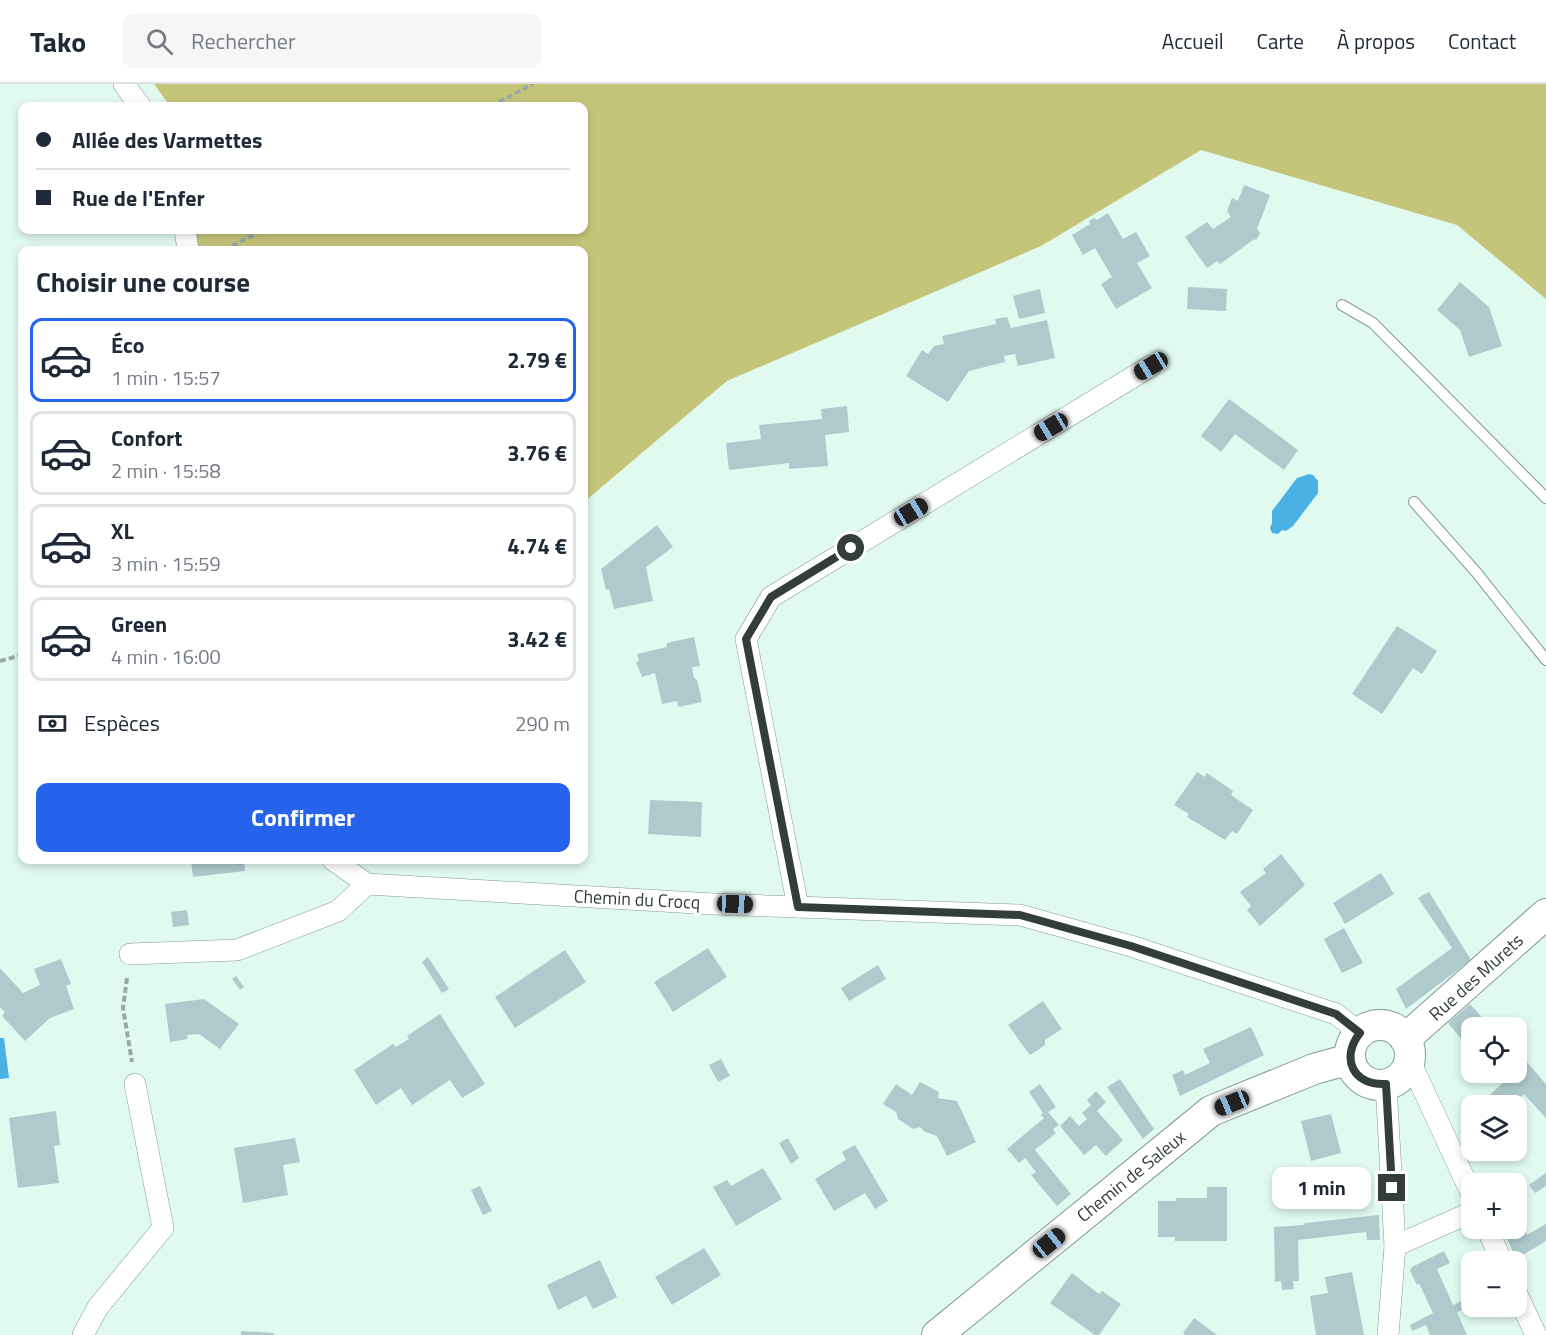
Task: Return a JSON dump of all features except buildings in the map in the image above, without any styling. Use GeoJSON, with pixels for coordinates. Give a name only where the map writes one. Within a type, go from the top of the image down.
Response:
{"type":"FeatureCollection","features":[{"type":"Feature","properties":{"kind":"street"},"geometry":{"type":"LineString","coordinates":[[124,84],[137,102]]}},
{"type":"Feature","properties":{"kind":"street"},"geometry":{"type":"LineString","coordinates":[[798,907],[746,639],[771,597],[1151,366]]}},
{"type":"Feature","properties":{"kind":"street"},"geometry":{"type":"LineString","coordinates":[[130,954],[237,950],[338,911],[367,884],[339,864]]}},
{"type":"Feature","properties":{"kind":"street","name":"Chemin du Crocq"},"geometry":{"type":"LineString","coordinates":[[367,884],[714,904],[1020,915],[1131,946],[1336,1014],[1355,1046]]}},
{"type":"Feature","properties":{"kind":"street","name":"Rue des Murets"},"geometry":{"type":"LineString","coordinates":[[1407,1049],[1427,1021],[1546,914]]}},
{"type":"Feature","properties":{"kind":"street"},"geometry":{"type":"LineString","coordinates":[[1407,1049],[1407,1068],[1395,1081],[1376,1085],[1367,1082],[1353,1068],[1355,1046],[1366,1028],[1384,1025],[1399,1032],[1407,1049],[1437,1118],[1462,1173]]}},
{"type":"Feature","properties":{"kind":"street","name":"Chemin de Saleux"},"geometry":{"type":"LineString","coordinates":[[937,1335],[1211,1111],[1314,1069],[1355,1046]]}},
{"type":"Feature","properties":{"kind":"street"},"geometry":{"type":"LineString","coordinates":[[83,1335],[98,1307],[163,1228],[135,1084]]}},
{"type":"Feature","properties":{"kind":"street"},"geometry":{"type":"LineString","coordinates":[[1386,1084],[1395,1246],[1388,1335]]}},
{"type":"Feature","properties":{"kind":"street"},"geometry":{"type":"LineString","coordinates":[[1395,1246],[1461,1217]]}},
{"type":"Feature","properties":{"kind":"street"},"geometry":{"type":"LineString","coordinates":[[1527,1316],[1536,1335]]}},
{"type":"Feature","properties":{"kind":"lane"},"geometry":{"type":"LineString","coordinates":[[1342,305],[1373,323],[1546,498]]}},
{"type":"Feature","properties":{"kind":"lane"},"geometry":{"type":"LineString","coordinates":[[1414,502],[1476,572],[1546,660]]}},
{"type":"Feature","properties":{"kind":"path"},"geometry":{"type":"LineString","coordinates":[[499,102],[533,84]]}},
{"type":"Feature","properties":{"kind":"path"},"geometry":{"type":"LineString","coordinates":[[232,246],[255,234]]}},
{"type":"Feature","properties":{"kind":"path"},"geometry":{"type":"LineString","coordinates":[[0,661],[18,656]]}},
{"type":"Feature","properties":{"kind":"path"},"geometry":{"type":"LineString","coordinates":[[130,954],[123,1008],[135,1084]]}},
{"type":"Feature","properties":{"kind":"shaded area"},"geometry":{"type":"Polygon","coordinates":[[[154,84],[1546,84],[1546,299],[1457,225],[1201,150],[1041,246],[727,381],[588,499],[588,246],[198,246],[196,234],[588,234],[588,102],[167,102],[154,84]]]}},
{"type":"Feature","properties":{"kind":"water"},"geometry":{"type":"Polygon","coordinates":[[[1309,474],[1318,481],[1318,493],[1293,526],[1278,534],[1272,533],[1270,528],[1272,511],[1297,478],[1309,474]]]}},
{"type":"Feature","properties":{"kind":"water"},"geometry":{"type":"Polygon","coordinates":[[[0,1038],[4,1038],[9,1078],[0,1079],[0,1038]]]}},
{"type":"Feature","properties":{"kind":"route"},"geometry":{"type":"LineString","coordinates":[[851,548],[771,597],[746,639],[798,907],[1020,915],[1131,946],[1336,1014],[1360,1033],[1350,1049],[1353,1068],[1367,1082],[1376,1085],[1386,1084],[1392,1188]]}}]}
